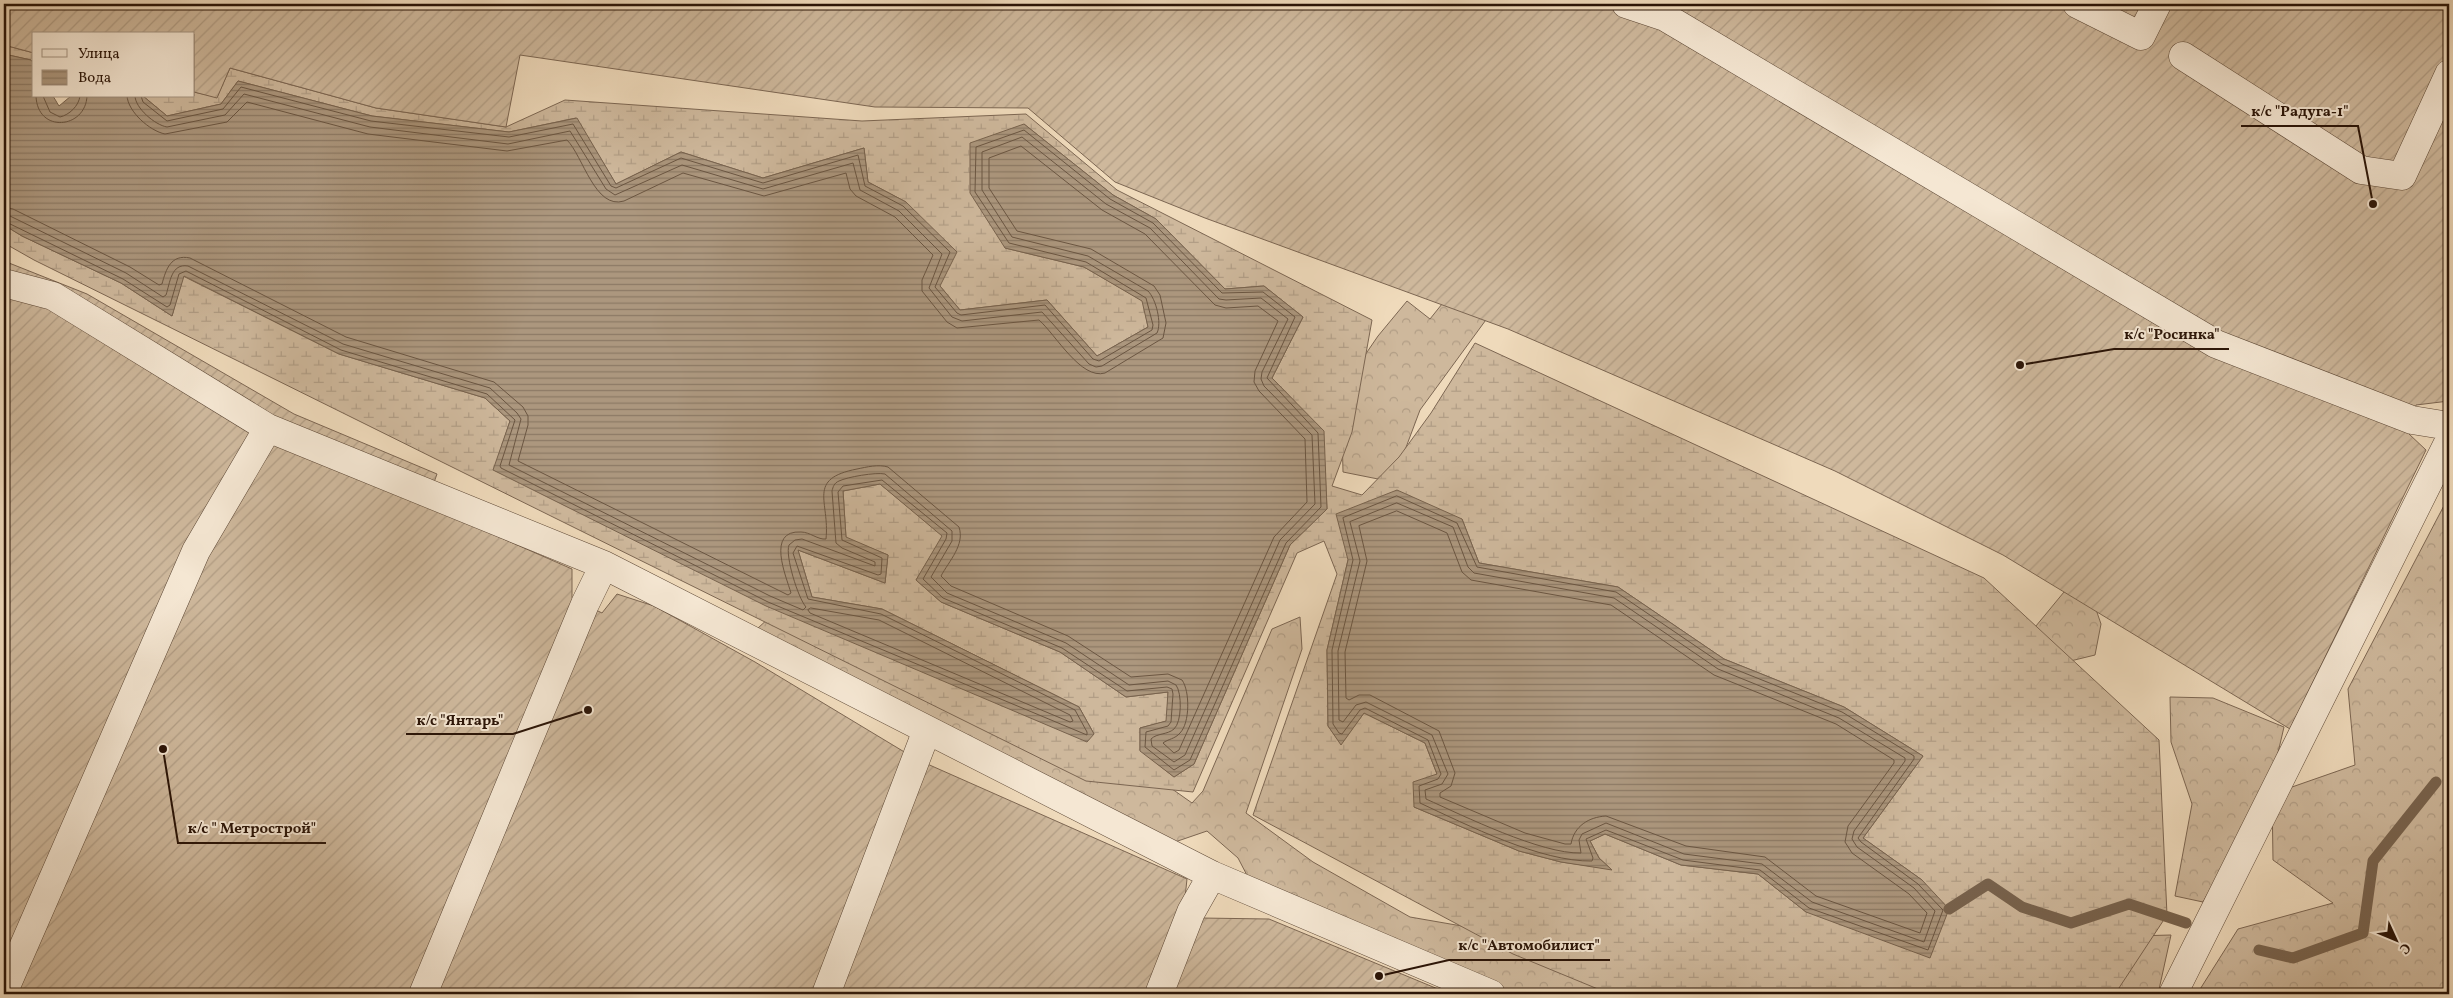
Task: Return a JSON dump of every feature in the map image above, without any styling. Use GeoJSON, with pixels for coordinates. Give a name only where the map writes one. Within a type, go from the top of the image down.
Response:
{"type":"FeatureCollection","features":[{"type":"Feature","properties":{"kind":"street"},"geometry":{"type":"LineString","coordinates":[[1626,4],[1665,17],[2216,344],[2412,420],[2449,426]]}},
{"type":"Feature","properties":{"kind":"street"},"geometry":{"type":"LineString","coordinates":[[2077,4],[2141,36],[2157,4]]}},
{"type":"Feature","properties":{"kind":"street"},"geometry":{"type":"LineString","coordinates":[[2183,56],[2361,170],[2402,176],[2449,74]]}},
{"type":"Feature","properties":{"kind":"street"},"geometry":{"type":"LineString","coordinates":[[4,283],[53,296],[268,428],[604,565],[1212,874],[1491,994]]}},
{"type":"Feature","properties":{"kind":"street"},"geometry":{"type":"LineString","coordinates":[[4,991],[196,551],[268,428]]}},
{"type":"Feature","properties":{"kind":"street"},"geometry":{"type":"LineString","coordinates":[[2173,994],[2449,441]]}},
{"type":"Feature","properties":{"kind":"street"},"geometry":{"type":"LineString","coordinates":[[422,994],[585,604],[604,565]]}},
{"type":"Feature","properties":{"kind":"street"},"geometry":{"type":"LineString","coordinates":[[826,994],[927,730]]}},
{"type":"Feature","properties":{"kind":"street"},"geometry":{"type":"LineString","coordinates":[[1158,994],[1191,912],[1212,874]]}},
{"type":"Feature","properties":{"kind":"green space"},"geometry":{"type":"Polygon","coordinates":[[[4,4],[2449,4],[2449,401],[2416,405],[2409,434],[2426,450],[2290,729],[2003,555],[1835,471],[1508,329],[1205,218],[1115,182],[1028,108],[875,107],[520,55],[506,127],[376,108],[230,68],[217,98],[195,92],[195,32],[32,32],[32,52],[4,45],[4,4]]]}},
{"type":"Feature","properties":{"kind":"green space"},"geometry":{"type":"Polygon","coordinates":[[[4,45],[32,52],[32,61],[31,60],[4,54],[4,45]]]}},
{"type":"Feature","properties":{"kind":"green space"},"geometry":{"type":"Polygon","coordinates":[[[230,68],[376,108],[506,127],[565,100],[862,121],[1026,114],[1117,190],[1372,320],[1352,432],[1332,486],[1362,495],[1399,457],[1431,413],[1475,343],[1984,578],[2159,740],[2167,915],[2115,994],[1610,994],[1513,954],[1253,815],[1337,574],[1324,541],[1297,553],[1193,792],[1086,781],[34,260],[4,243],[4,225],[22,236],[121,283],[172,316],[183,276],[339,354],[485,398],[510,421],[494,470],[1094,734],[1079,707],[882,609],[812,597],[798,550],[885,583],[888,555],[846,538],[843,491],[880,484],[943,536],[916,580],[941,602],[1060,652],[1126,697],[1168,692],[1167,721],[1140,728],[1140,750],[1174,777],[1194,764],[1290,545],[1327,509],[1323,431],[1272,378],[1303,317],[1264,286],[1225,289],[1156,219],[1113,195],[1024,124],[1005,248],[1084,267],[1143,301],[1148,327],[1097,356],[1047,300],[960,310],[940,286],[906,202],[868,182],[864,148],[763,178],[681,152],[616,184],[576,118],[509,132],[372,116],[238,81],[221,104],[167,116],[145,98],[195,98],[195,92],[217,97],[230,68]],[[1462,519],[1348,560],[1327,650],[1328,726],[1341,744],[1364,713],[1425,743],[1437,774],[1414,807],[1519,851],[1561,862],[1611,869],[1599,858],[1590,841],[1605,834],[1681,865],[1758,874],[1806,912],[1922,880],[1863,838],[1923,756],[1844,707],[1724,659],[1618,587],[1479,563],[1462,519]]]}},
{"type":"Feature","properties":{"kind":"green space"},"geometry":{"type":"Polygon","coordinates":[[[4,261],[87,294],[294,414],[437,474],[426,505],[572,569],[572,598],[602,613],[617,594],[654,606],[755,662],[916,759],[1187,879],[1184,907],[1201,918],[1269,919],[1450,994],[4,994],[4,261]]]}},
{"type":"Feature","properties":{"kind":"green space"},"geometry":{"type":"Polygon","coordinates":[[[1458,284],[1510,287],[1420,410],[1393,482],[1343,472],[1341,390],[1378,336],[1407,301],[1430,319],[1458,284]]]}},
{"type":"Feature","properties":{"kind":"green space"},"geometry":{"type":"Polygon","coordinates":[[[2449,496],[2449,994],[2197,994],[2238,929],[2333,903],[2273,860],[2272,794],[2355,765],[2348,689],[2449,496]]]}},
{"type":"Feature","properties":{"kind":"green space"},"geometry":{"type":"Polygon","coordinates":[[[2064,592],[2090,592],[2101,624],[2095,655],[2054,665],[2031,632],[2064,592]]]}},
{"type":"Feature","properties":{"kind":"green space"},"geometry":{"type":"Polygon","coordinates":[[[771,616],[1131,760],[1192,803],[1203,791],[1272,629],[1300,617],[1302,649],[1246,813],[1313,862],[1410,917],[1525,937],[1679,994],[1513,994],[1251,883],[1238,858],[1207,831],[1169,844],[757,629],[771,616]]]}},
{"type":"Feature","properties":{"kind":"green space"},"geometry":{"type":"Polygon","coordinates":[[[2170,697],[2213,698],[2284,727],[2270,787],[2203,902],[2175,896],[2192,804],[2171,742],[2170,697]]]}},
{"type":"Feature","properties":{"kind":"green space"},"geometry":{"type":"Polygon","coordinates":[[[2171,935],[2158,994],[2084,994],[2133,936],[2171,935]]]}},
{"type":"Feature","properties":{"kind":"water"},"geometry":{"type":"Polygon","coordinates":[[[4,54],[31,60],[32,98],[54,98],[59,106],[69,98],[145,98],[167,116],[221,104],[238,81],[372,116],[509,132],[577,118],[616,184],[681,152],[763,178],[864,148],[868,182],[906,202],[957,252],[940,286],[960,310],[1047,300],[1097,356],[1148,327],[1142,301],[1084,267],[1005,248],[970,193],[970,143],[1024,124],[1113,195],[1156,219],[1225,289],[1264,286],[1303,317],[1272,378],[1324,431],[1327,509],[1290,545],[1194,764],[1174,777],[1140,751],[1140,728],[1166,721],[1168,692],[1126,697],[1060,652],[941,602],[916,580],[942,536],[880,484],[843,491],[846,537],[888,555],[885,583],[798,550],[812,597],[882,609],[1079,707],[1094,734],[1087,742],[766,606],[493,470],[510,421],[485,398],[339,354],[184,276],[172,316],[121,283],[22,236],[4,225],[4,133],[6,132],[4,129],[4,54]]]}},
{"type":"Feature","properties":{"kind":"water"},"geometry":{"type":"Polygon","coordinates":[[[1397,490],[1462,519],[1479,563],[1618,587],[1724,659],[1844,707],[1923,756],[1863,838],[1922,880],[1949,909],[1930,958],[1806,912],[1758,874],[1681,865],[1605,834],[1590,841],[1599,858],[1612,870],[1561,862],[1519,851],[1414,807],[1413,782],[1437,774],[1425,743],[1364,713],[1341,745],[1328,726],[1327,650],[1348,560],[1336,514],[1397,490]]]}},
{"type":"Feature","properties":{"kind":"waterway"},"geometry":{"type":"LineString","coordinates":[[2259,950],[2293,958],[2363,933],[2373,861],[2436,782]]}},
{"type":"Feature","properties":{"kind":"waterway"},"geometry":{"type":"LineString","coordinates":[[1949,909],[1988,884],[2022,907],[2071,923],[2129,904],[2186,923]]}},
{"type":"Feature","properties":{"kind":"place","name":"к/с \"Радуга-1\""},"geometry":{"type":"Point","coordinates":[2373,204]}},
{"type":"Feature","properties":{"kind":"place","name":"к/с \"Росинка\""},"geometry":{"type":"Point","coordinates":[2020,365]}},
{"type":"Feature","properties":{"kind":"place","name":"к/с \"Янтарь\""},"geometry":{"type":"Point","coordinates":[588,710]}},
{"type":"Feature","properties":{"kind":"place","name":"к/с \" Метрострой\""},"geometry":{"type":"Point","coordinates":[163,749]}},
{"type":"Feature","properties":{"kind":"place","name":"к/с \"Автомобилист\""},"geometry":{"type":"Point","coordinates":[1379,976]}}]}
